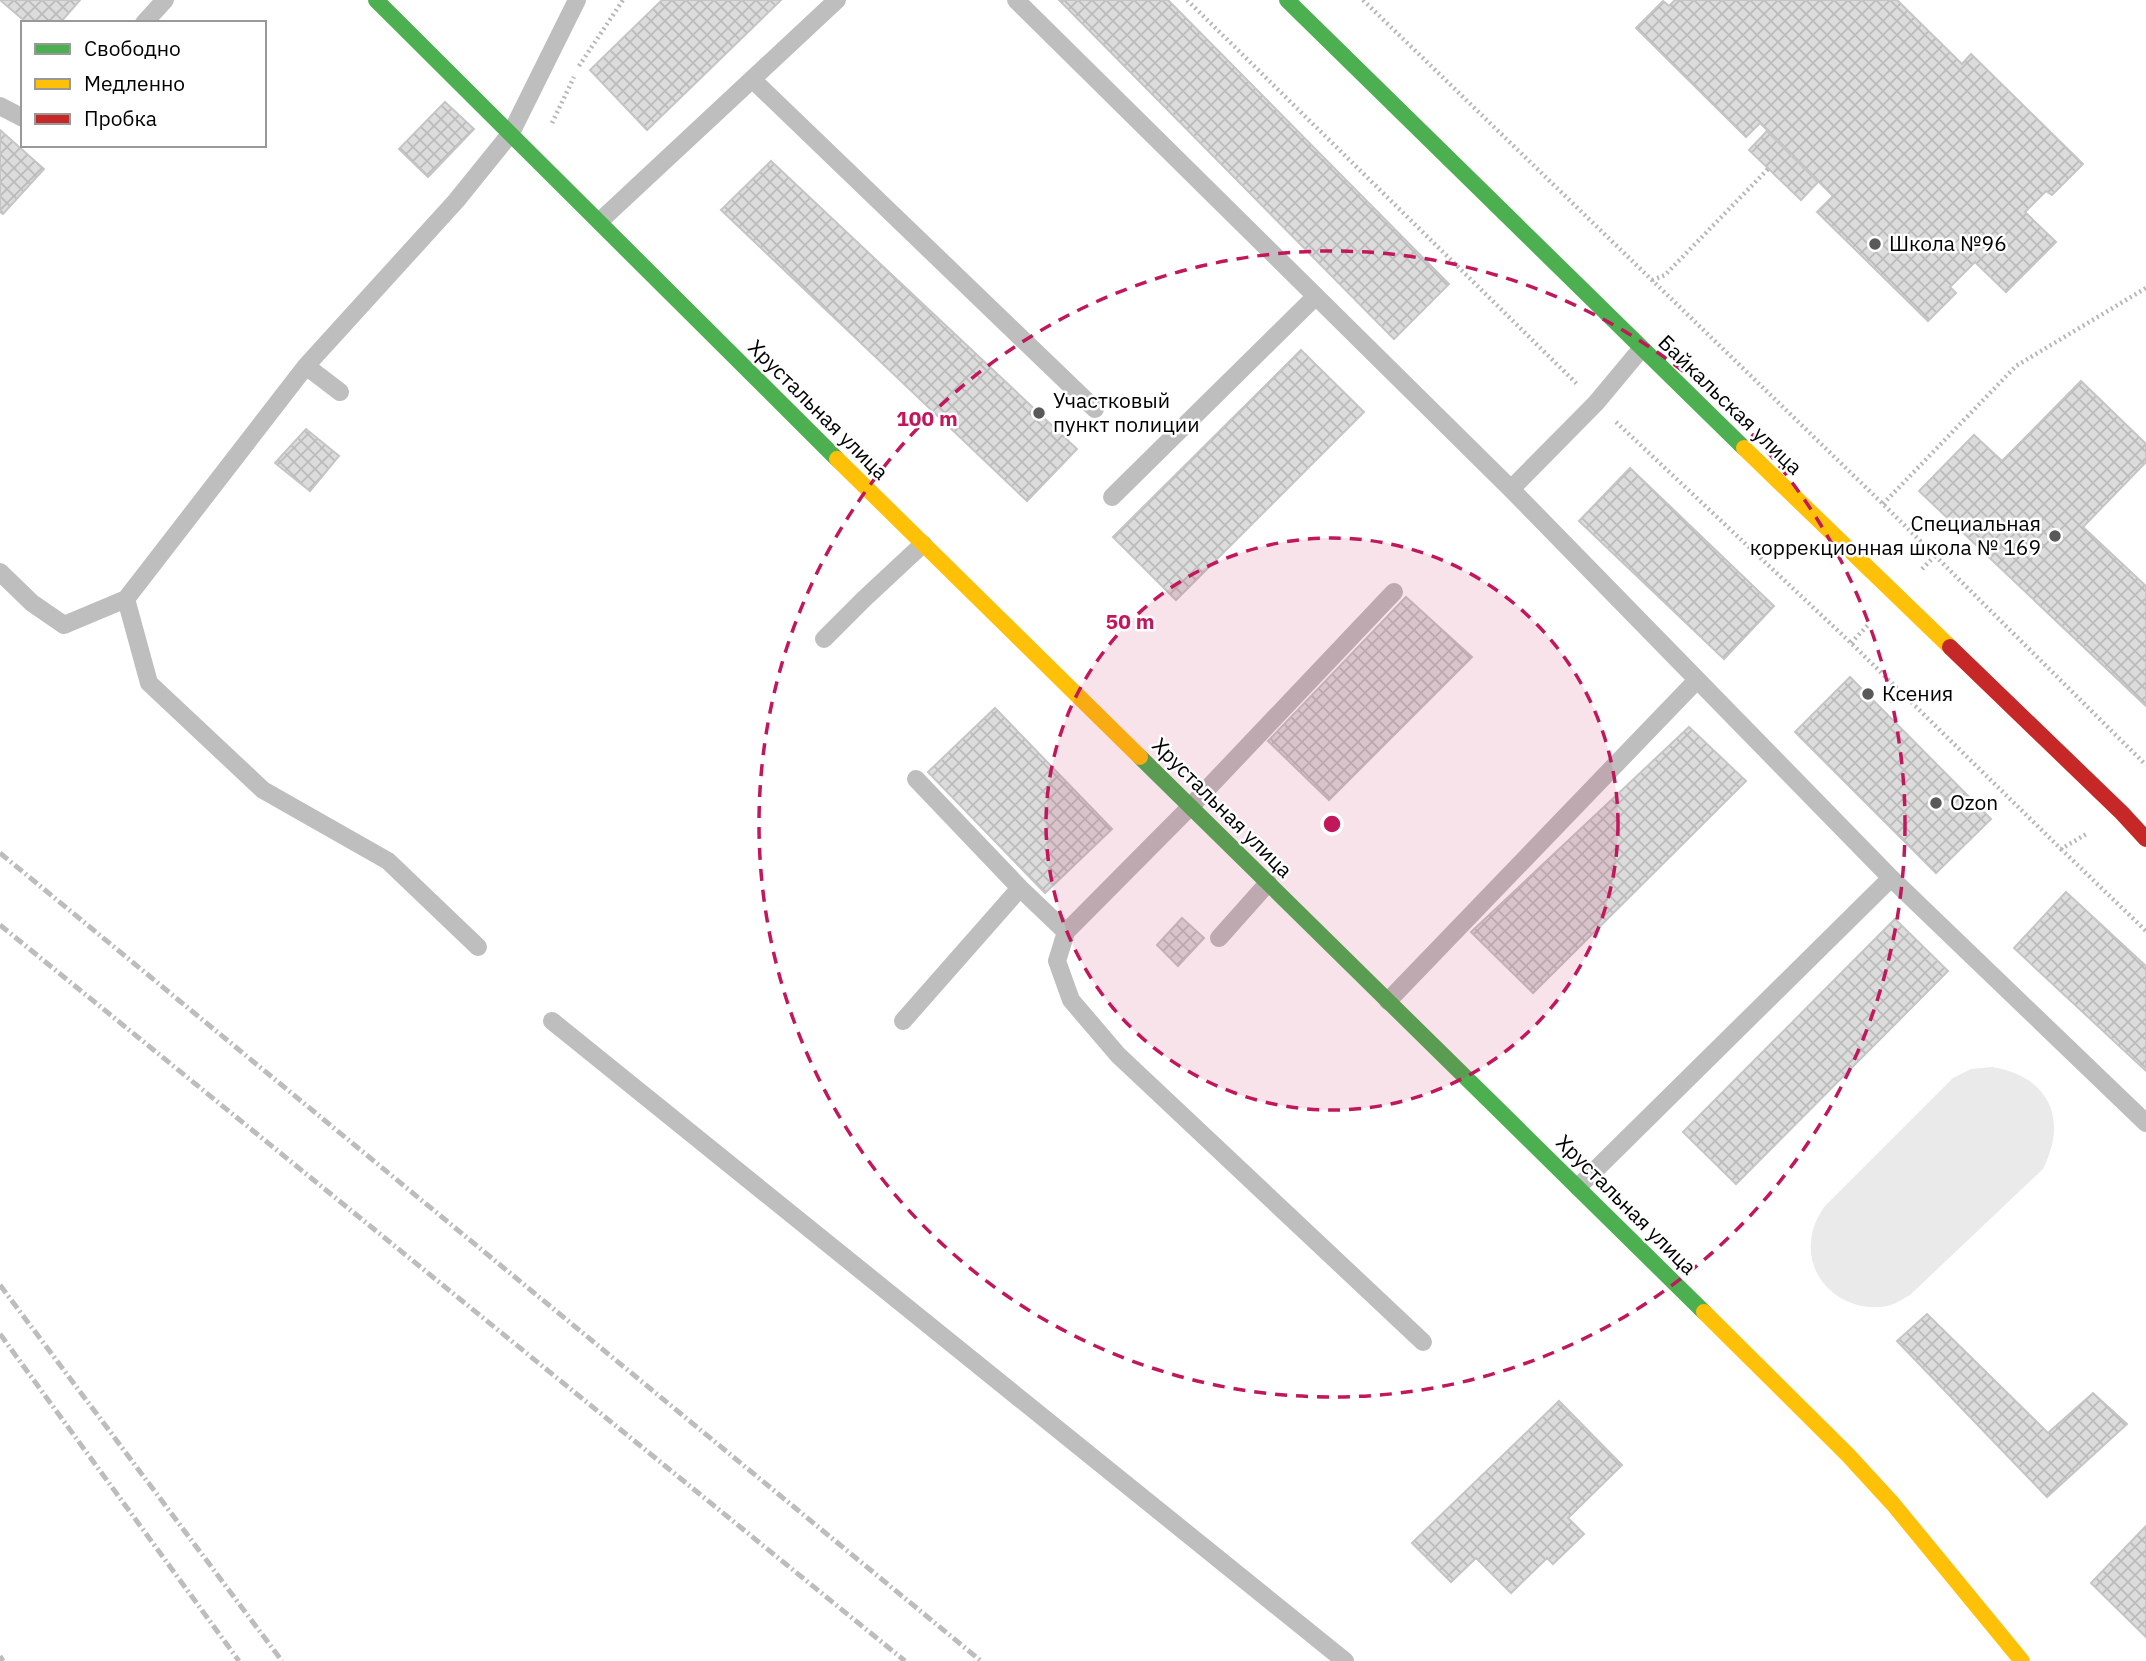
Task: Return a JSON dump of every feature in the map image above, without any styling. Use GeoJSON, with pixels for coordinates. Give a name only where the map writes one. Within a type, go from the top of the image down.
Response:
{"type":"FeatureCollection","features":[{"type":"Feature","properties":{"kind":"street","name":"Хрустальная улица"},"geometry":{"type":"LineString","coordinates":[[376,0],[923,544],[1848,1455],[1893,1504],[2022,1661]]}},
{"type":"Feature","properties":{"kind":"street","name":"Байкальская улица"},"geometry":{"type":"LineString","coordinates":[[1287,0],[1641,349],[2146,839]]}},
{"type":"Feature","properties":{"kind":"lane"},"geometry":{"type":"LineString","coordinates":[[146,21],[165,0]]}},
{"type":"Feature","properties":{"kind":"lane"},"geometry":{"type":"LineString","coordinates":[[0,572],[32,603],[65,625],[126,599],[306,366],[456,201],[511,134],[578,0]]}},
{"type":"Feature","properties":{"kind":"lane"},"geometry":{"type":"LineString","coordinates":[[600,221],[837,0]]}},
{"type":"Feature","properties":{"kind":"lane"},"geometry":{"type":"LineString","coordinates":[[1016,0],[1511,489],[1891,878],[2146,1123]]}},
{"type":"Feature","properties":{"kind":"lane"},"geometry":{"type":"LineString","coordinates":[[752,79],[1095,409]]}},
{"type":"Feature","properties":{"kind":"lane"},"geometry":{"type":"LineString","coordinates":[[0,106],[21,117]]}},
{"type":"Feature","properties":{"kind":"lane"},"geometry":{"type":"LineString","coordinates":[[1112,497],[1315,296]]}},
{"type":"Feature","properties":{"kind":"lane"},"geometry":{"type":"LineString","coordinates":[[1511,489],[1596,403],[1641,349]]}},
{"type":"Feature","properties":{"kind":"lane"},"geometry":{"type":"LineString","coordinates":[[306,366],[340,391]]}},
{"type":"Feature","properties":{"kind":"lane"},"geometry":{"type":"LineString","coordinates":[[824,639],[923,544]]}},
{"type":"Feature","properties":{"kind":"lane"},"geometry":{"type":"LineString","coordinates":[[1394,592],[1191,806],[1066,932],[1057,961],[1070,1000],[1118,1055],[1423,1342]]}},
{"type":"Feature","properties":{"kind":"lane"},"geometry":{"type":"LineString","coordinates":[[126,599],[149,683],[263,790],[388,860],[478,947]]}},
{"type":"Feature","properties":{"kind":"lane"},"geometry":{"type":"LineString","coordinates":[[1388,1001],[1697,680]]}},
{"type":"Feature","properties":{"kind":"lane"},"geometry":{"type":"LineString","coordinates":[[916,779],[1066,932]]}},
{"type":"Feature","properties":{"kind":"lane"},"geometry":{"type":"LineString","coordinates":[[1578,1187],[1891,878]]}},
{"type":"Feature","properties":{"kind":"lane"},"geometry":{"type":"LineString","coordinates":[[1219,938],[1268,883]]}},
{"type":"Feature","properties":{"kind":"lane"},"geometry":{"type":"LineString","coordinates":[[903,1021],[1020,888]]}},
{"type":"Feature","properties":{"kind":"lane"},"geometry":{"type":"LineString","coordinates":[[552,1021],[1345,1661]]}},
{"type":"Feature","properties":{"kind":"path"},"geometry":{"type":"LineString","coordinates":[[536,159],[579,65],[623,0]]}},
{"type":"Feature","properties":{"kind":"path"},"geometry":{"type":"LineString","coordinates":[[1187,0],[1596,403],[1851,643],[2146,932]]}},
{"type":"Feature","properties":{"kind":"path"},"geometry":{"type":"LineString","coordinates":[[1363,0],[1883,504],[2146,765]]}},
{"type":"Feature","properties":{"kind":"path"},"geometry":{"type":"LineString","coordinates":[[1652,280],[1665,275],[1769,168]]}},
{"type":"Feature","properties":{"kind":"path"},"geometry":{"type":"LineString","coordinates":[[1883,504],[2016,366],[2146,288]]}},
{"type":"Feature","properties":{"kind":"path"},"geometry":{"type":"LineString","coordinates":[[2060,849],[2122,813]]}},
{"type":"Feature","properties":{"kind":"shaded area"},"geometry":{"type":"Polygon","coordinates":[[[1992,1067],[2027,1080],[2040,1090],[2048,1102],[2054,1133],[2043,1169],[1910,1295],[1891,1305],[1876,1307],[1861,1306],[1835,1294],[1816,1272],[1812,1258],[1812,1232],[1824,1207],[1953,1078],[1971,1069],[1992,1067]]]}},
{"type":"Feature","properties":{"kind":"building"},"geometry":{"type":"Polygon","coordinates":[[[0,0],[80,0],[62,21],[25,21],[0,0]]]}},
{"type":"Feature","properties":{"kind":"building"},"geometry":{"type":"Polygon","coordinates":[[[662,0],[781,0],[647,130],[590,70],[662,0]]]}},
{"type":"Feature","properties":{"kind":"building"},"geometry":{"type":"Polygon","coordinates":[[[1059,0],[1168,0],[1449,284],[1394,339],[1059,0]]]}},
{"type":"Feature","properties":{"kind":"building"},"geometry":{"type":"Polygon","coordinates":[[[1675,0],[1897,0],[1962,64],[1971,54],[2083,164],[2052,195],[2046,191],[2025,212],[2056,242],[2006,292],[1975,262],[1950,287],[1956,293],[1928,321],[1817,212],[1833,196],[1760,123],[1746,137],[1636,28],[1663,1],[1669,6],[1675,0]]]}},
{"type":"Feature","properties":{"kind":"building"},"geometry":{"type":"Polygon","coordinates":[[[445,102],[474,129],[428,177],[399,149],[445,102]]]}},
{"type":"Feature","properties":{"kind":"building"},"geometry":{"type":"Polygon","coordinates":[[[0,130],[44,169],[3,214],[0,212],[0,130]]]}},
{"type":"Feature","properties":{"kind":"building"},"geometry":{"type":"Polygon","coordinates":[[[1767,131],[1818,182],[1801,200],[1749,150],[1767,131]]]}},
{"type":"Feature","properties":{"kind":"building"},"geometry":{"type":"Polygon","coordinates":[[[771,161],[1077,449],[1027,501],[721,210],[771,161]]]}},
{"type":"Feature","properties":{"kind":"building"},"geometry":{"type":"Polygon","coordinates":[[[1301,350],[1364,412],[1176,600],[1113,537],[1301,350]]]}},
{"type":"Feature","properties":{"kind":"building","name":"Специальная коррекционная школа № 169"},"geometry":{"type":"Polygon","coordinates":[[[2081,381],[2146,444],[2146,462],[2083,527],[2146,586],[2146,706],[1919,491],[1974,435],[2002,461],[2081,381]]]}},
{"type":"Feature","properties":{"kind":"building"},"geometry":{"type":"Polygon","coordinates":[[[306,429],[339,456],[310,491],[275,463],[306,429]]]}},
{"type":"Feature","properties":{"kind":"building"},"geometry":{"type":"Polygon","coordinates":[[[1630,468],[1774,606],[1724,659],[1579,521],[1630,468]]]}},
{"type":"Feature","properties":{"kind":"building"},"geometry":{"type":"Polygon","coordinates":[[[1406,597],[1472,657],[1329,800],[1268,741],[1406,597]]]}},
{"type":"Feature","properties":{"kind":"building"},"geometry":{"type":"Polygon","coordinates":[[[1850,677],[1991,819],[1936,873],[1795,732],[1850,677]]]}},
{"type":"Feature","properties":{"kind":"building"},"geometry":{"type":"Polygon","coordinates":[[[995,708],[1112,829],[1045,893],[928,772],[995,708]]]}},
{"type":"Feature","properties":{"kind":"building"},"geometry":{"type":"Polygon","coordinates":[[[1689,727],[1746,781],[1533,993],[1471,932],[1689,727]]]}},
{"type":"Feature","properties":{"kind":"building"},"geometry":{"type":"Polygon","coordinates":[[[2066,892],[2146,966],[2146,1071],[2014,948],[2066,892]]]}},
{"type":"Feature","properties":{"kind":"building"},"geometry":{"type":"Polygon","coordinates":[[[1182,918],[1204,938],[1178,966],[1157,945],[1182,918]]]}},
{"type":"Feature","properties":{"kind":"building"},"geometry":{"type":"Polygon","coordinates":[[[1895,919],[1948,971],[1736,1184],[1683,1132],[1895,919]]]}},
{"type":"Feature","properties":{"kind":"building"},"geometry":{"type":"Polygon","coordinates":[[[1927,1314],[2048,1433],[2093,1393],[2127,1424],[2047,1497],[1897,1341],[1927,1314]]]}},
{"type":"Feature","properties":{"kind":"building"},"geometry":{"type":"Polygon","coordinates":[[[1559,1401],[1622,1465],[1568,1518],[1584,1534],[1553,1564],[1547,1558],[1511,1593],[1476,1558],[1451,1582],[1412,1543],[1559,1401]]]}},
{"type":"Feature","properties":{"kind":"building"},"geometry":{"type":"Polygon","coordinates":[[[2146,1526],[2146,1637],[2091,1583],[2146,1526]]]}},
{"type":"Feature","properties":{"kind":"railway"},"geometry":{"type":"LineString","coordinates":[[0,853],[981,1661]]}},
{"type":"Feature","properties":{"kind":"railway"},"geometry":{"type":"LineString","coordinates":[[0,925],[905,1661]]}},
{"type":"Feature","properties":{"kind":"railway"},"geometry":{"type":"LineString","coordinates":[[0,1285],[282,1661]]}},
{"type":"Feature","properties":{"kind":"railway"},"geometry":{"type":"LineString","coordinates":[[0,1334],[239,1661]]}},
{"type":"Feature","properties":{"kind":"railway"},"geometry":{"type":"LineString","coordinates":[[0,1656],[3,1661]]}},
{"type":"Feature","properties":{"kind":"traffic: fast"},"geometry":{"type":"LineString","coordinates":[[376,0],[837,459]]}},
{"type":"Feature","properties":{"kind":"traffic: fast"},"geometry":{"type":"LineString","coordinates":[[1287,0],[1744,448]]}},
{"type":"Feature","properties":{"kind":"traffic: fast"},"geometry":{"type":"LineString","coordinates":[[1140,757],[1704,1312]]}},
{"type":"Feature","properties":{"kind":"traffic: slow"},"geometry":{"type":"LineString","coordinates":[[1744,448],[1950,647]]}},
{"type":"Feature","properties":{"kind":"traffic: slow"},"geometry":{"type":"LineString","coordinates":[[837,459],[1140,757]]}},
{"type":"Feature","properties":{"kind":"traffic: slow"},"geometry":{"type":"LineString","coordinates":[[1704,1312],[1848,1455],[1893,1504],[2022,1661]]}},
{"type":"Feature","properties":{"kind":"traffic: jam"},"geometry":{"type":"LineString","coordinates":[[1950,647],[2146,839]]}},
{"type":"Feature","properties":{"kind":"place","name":"Школа №96"},"geometry":{"type":"Point","coordinates":[1875,244]}},
{"type":"Feature","properties":{"kind":"place","name":"Участковый пункт полиции"},"geometry":{"type":"Point","coordinates":[1039,413]}},
{"type":"Feature","properties":{"kind":"place","name":"Специальная коррекционная школа № 169"},"geometry":{"type":"Point","coordinates":[2055,536]}},
{"type":"Feature","properties":{"kind":"place","name":"Ксения"},"geometry":{"type":"Point","coordinates":[1868,694]}},
{"type":"Feature","properties":{"kind":"place","name":"Ozon"},"geometry":{"type":"Point","coordinates":[1936,803]}}]}
